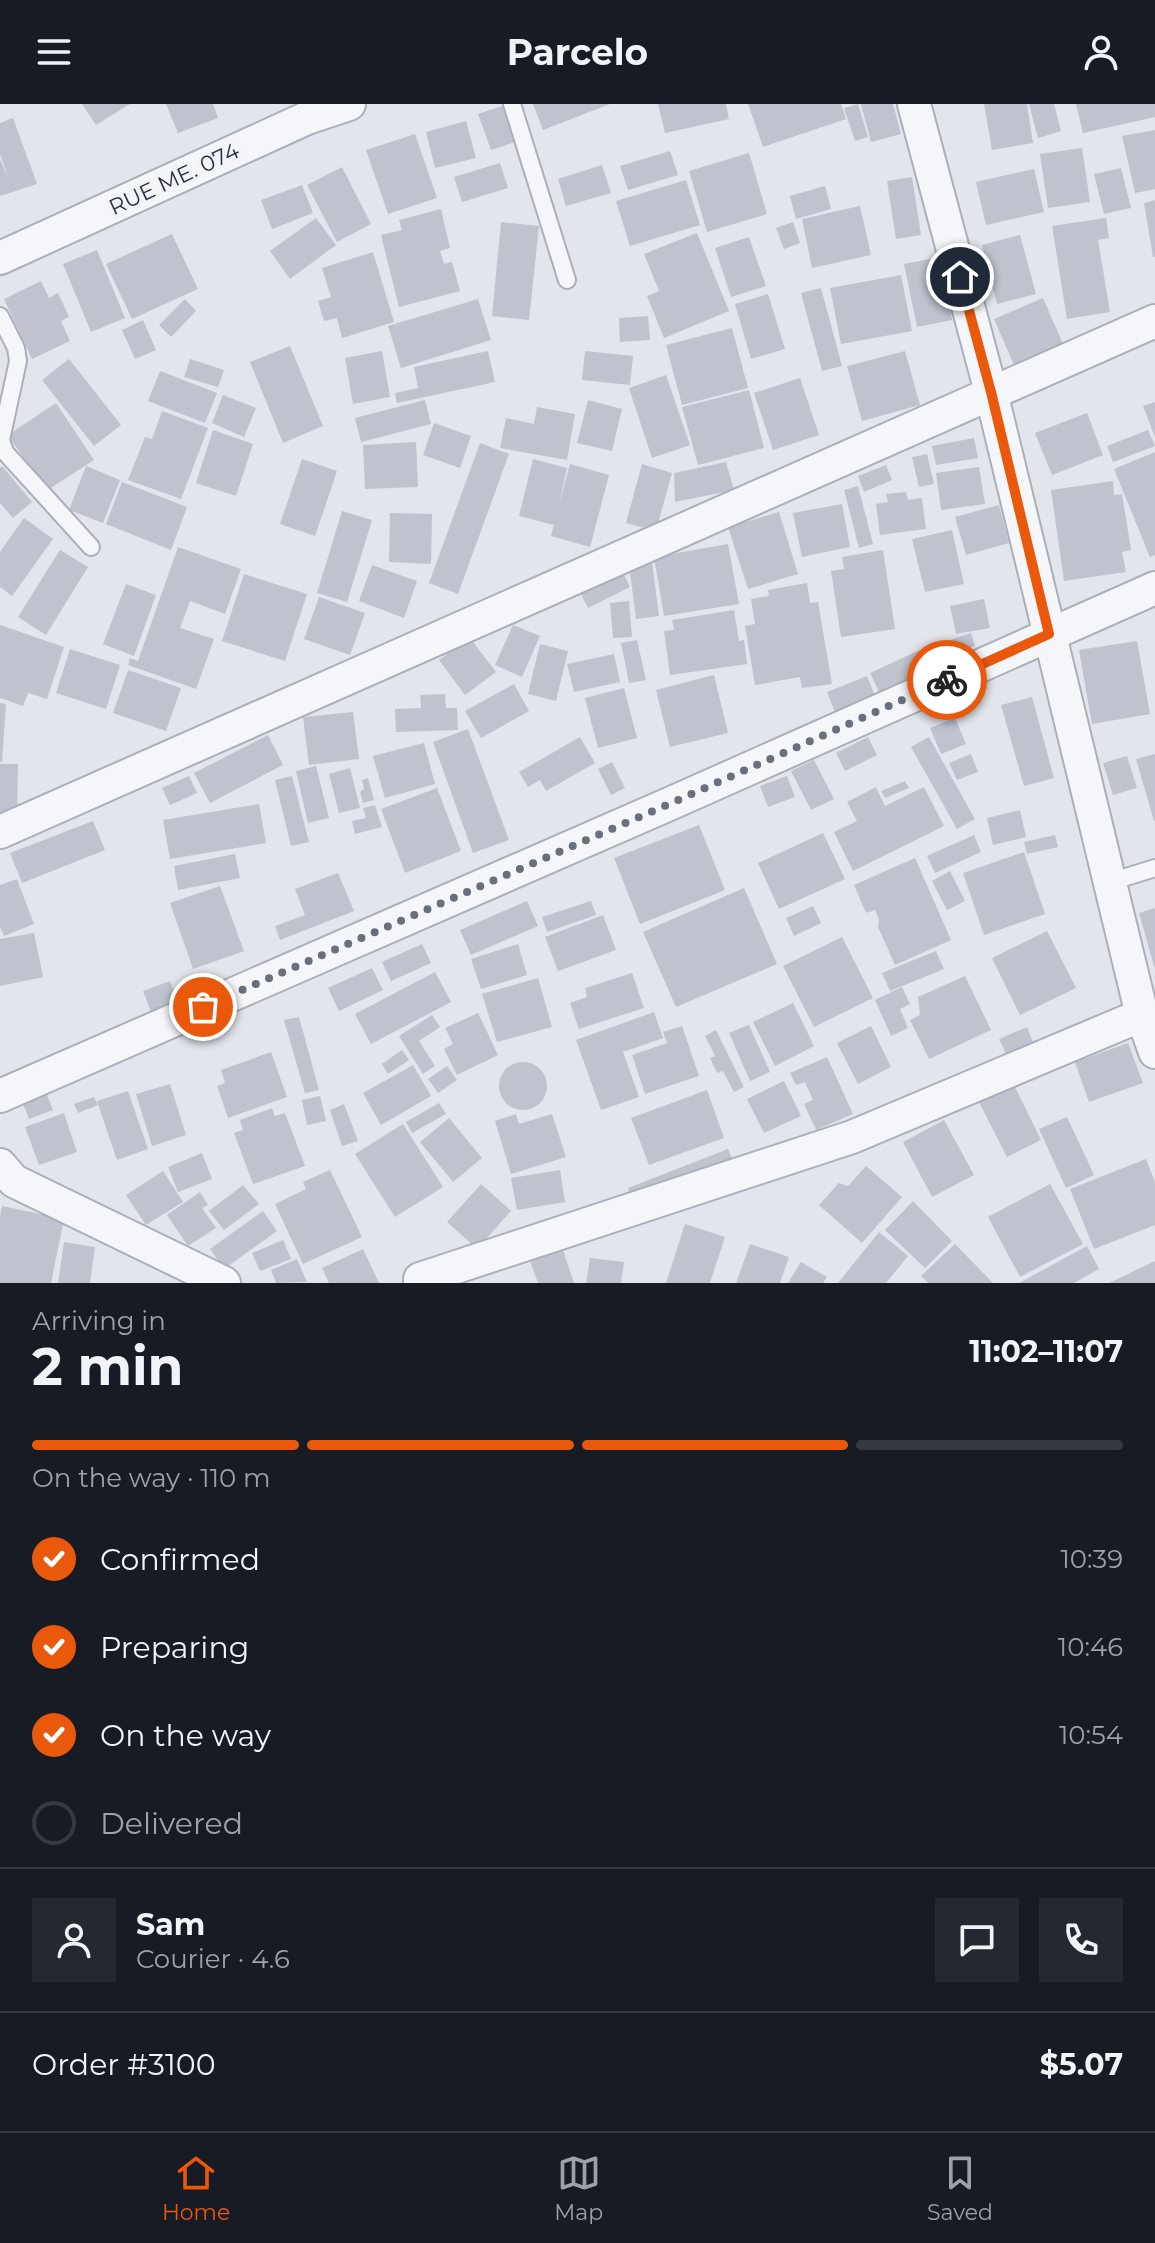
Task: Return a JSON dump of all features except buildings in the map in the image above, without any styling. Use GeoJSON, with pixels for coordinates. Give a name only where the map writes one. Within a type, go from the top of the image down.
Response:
{"type":"FeatureCollection","features":[{"type":"Feature","properties":{"kind":"street","name":"RUE ME. 074"},"geometry":{"type":"LineString","coordinates":[[0,258],[307,118],[349,104]]}},
{"type":"Feature","properties":{"kind":"street"},"geometry":{"type":"LineString","coordinates":[[914,104],[991,392],[1142,1015],[1155,1052]]}},
{"type":"Feature","properties":{"kind":"street"},"geometry":{"type":"LineString","coordinates":[[0,832],[1155,321]]}},
{"type":"Feature","properties":{"kind":"street"},"geometry":{"type":"LineString","coordinates":[[0,1096],[653,812],[1155,588]]}},
{"type":"Feature","properties":{"kind":"street"},"geometry":{"type":"LineString","coordinates":[[420,1283],[420,1279],[852,1137],[1142,1015]]}},
{"type":"Feature","properties":{"kind":"street"},"geometry":{"type":"LineString","coordinates":[[0,1165],[14,1181],[224,1283]]}},
{"type":"Feature","properties":{"kind":"lane"},"geometry":{"type":"LineString","coordinates":[[512,104],[567,280]]}},
{"type":"Feature","properties":{"kind":"lane"},"geometry":{"type":"LineString","coordinates":[[0,316],[16,348],[18,361],[1,440],[5,452],[91,547]]}},
{"type":"Feature","properties":{"kind":"lane"},"geometry":{"type":"LineString","coordinates":[[1110,882],[1155,868]]}},
{"type":"Feature","properties":{"kind":"way so far"},"geometry":{"type":"LineString","coordinates":[[203,1007],[947,680]]}},
{"type":"Feature","properties":{"kind":"route"},"geometry":{"type":"LineString","coordinates":[[947,680],[1049,634],[960,277]]}}]}
